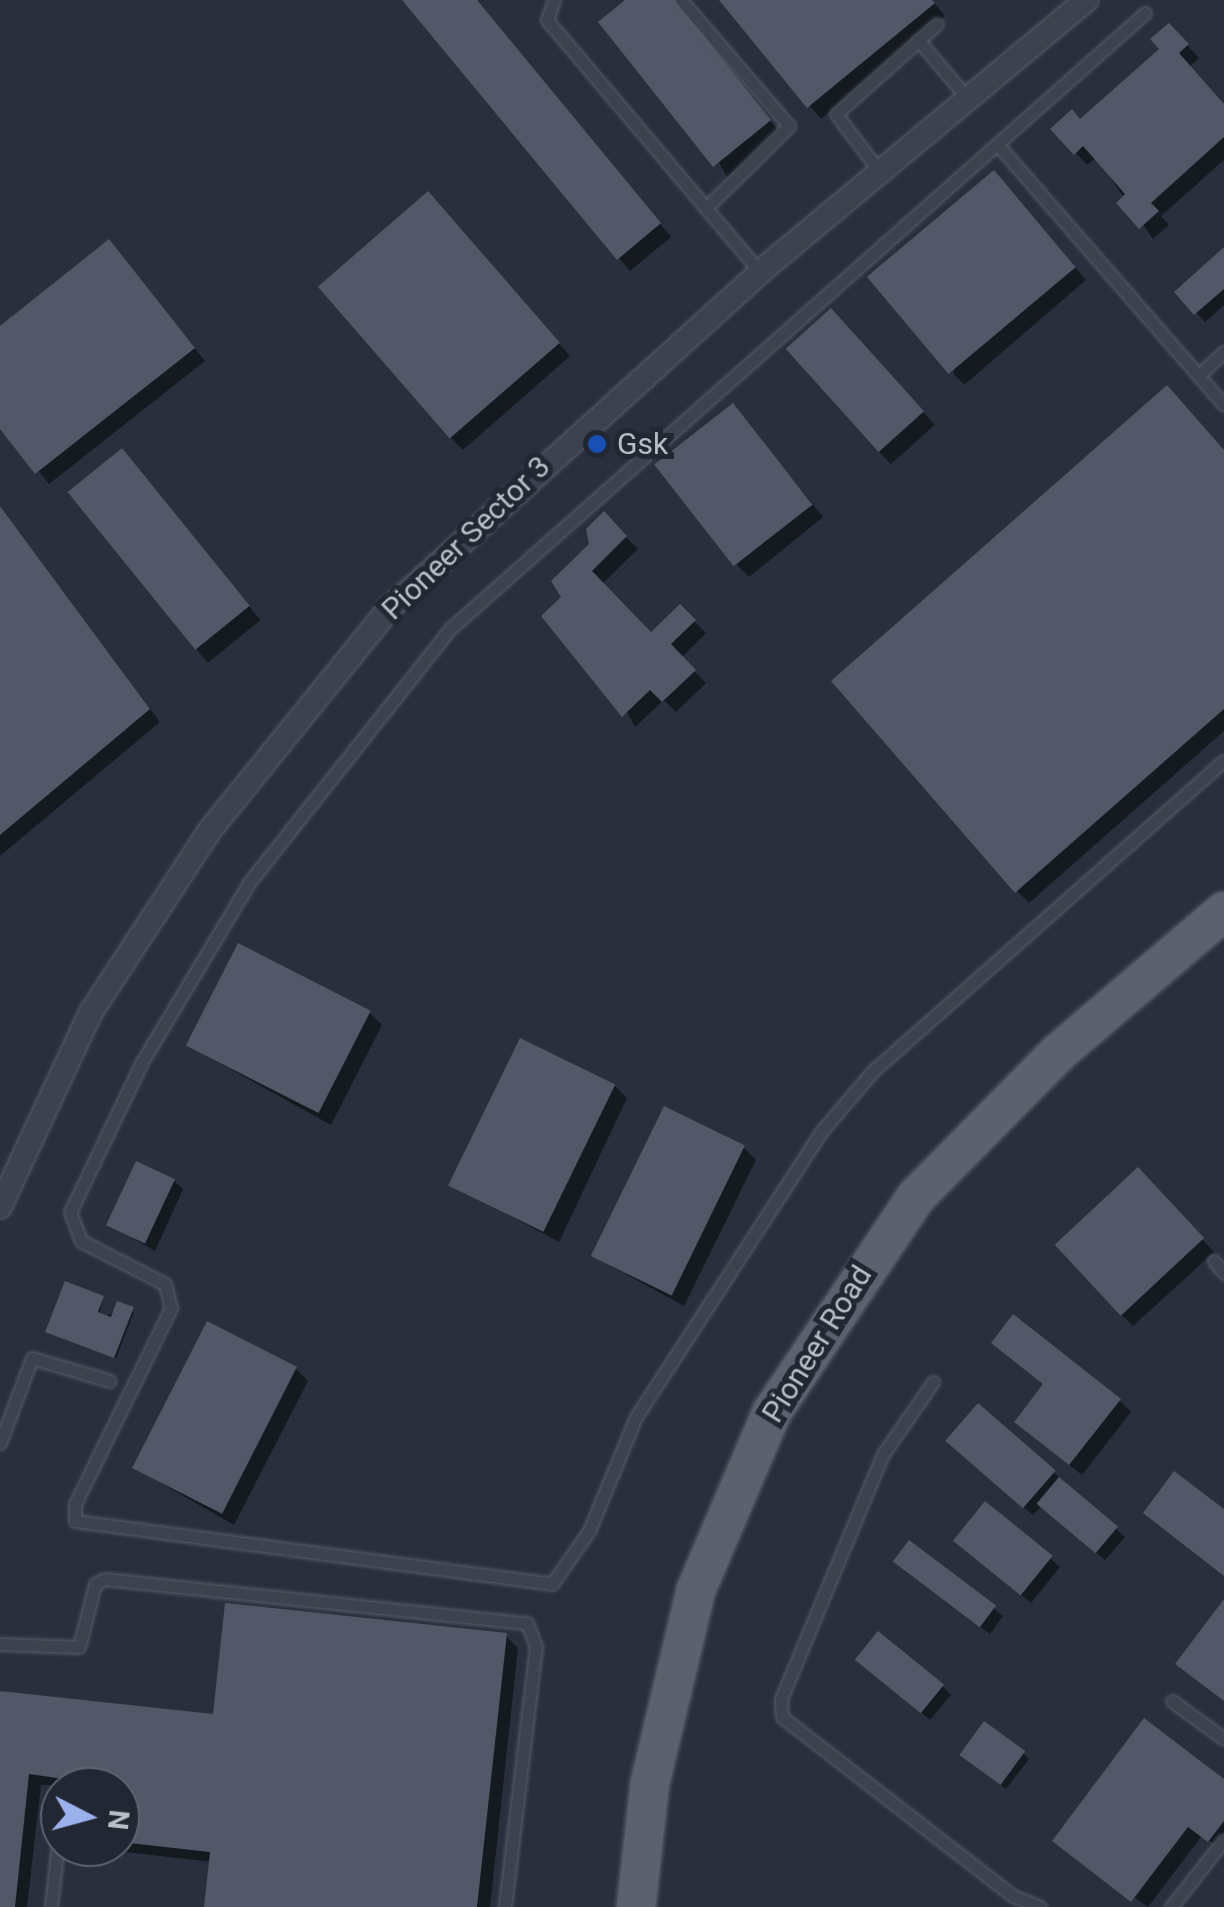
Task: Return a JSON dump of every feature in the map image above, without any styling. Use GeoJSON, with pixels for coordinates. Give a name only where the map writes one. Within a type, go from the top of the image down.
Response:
{"type":"FeatureCollection","features":[{"type":"Feature","properties":{"kind":"main road","name":"Pioneer Road"},"geometry":{"type":"LineString","coordinates":[[636,1907],[650,1782],[696,1590],[772,1412],[916,1198],[1058,1052],[1224,911]]}},
{"type":"Feature","properties":{"kind":"street","name":"Pioneer Sector 3"},"geometry":{"type":"LineString","coordinates":[[0,1208],[91,1012],[280,740],[390,608],[490,510],[760,272],[1087,0]]}},
{"type":"Feature","properties":{"kind":"lane"},"geometry":{"type":"LineString","coordinates":[[554,0],[547,20],[760,272]]}},
{"type":"Feature","properties":{"kind":"lane"},"geometry":{"type":"LineString","coordinates":[[681,0],[789,126],[706,207]]}},
{"type":"Feature","properties":{"kind":"lane"},"geometry":{"type":"LineString","coordinates":[[1145,13],[450,629],[248,883],[142,1062],[70,1212],[80,1241],[165,1284],[171,1308],[74,1504],[75,1521],[552,1584],[589,1531],[636,1416],[821,1132],[944,1006],[1224,761]]}},
{"type":"Feature","properties":{"kind":"lane"},"geometry":{"type":"LineString","coordinates":[[879,171],[836,114],[937,24]]}},
{"type":"Feature","properties":{"kind":"lane"},"geometry":{"type":"LineString","coordinates":[[918,40],[969,100]]}},
{"type":"Feature","properties":{"kind":"lane"},"geometry":{"type":"LineString","coordinates":[[998,145],[1224,405]]}},
{"type":"Feature","properties":{"kind":"lane"},"geometry":{"type":"LineString","coordinates":[[1198,375],[1224,352]]}},
{"type":"Feature","properties":{"kind":"lane"},"geometry":{"type":"LineString","coordinates":[[1214,1262],[1224,1273]]}},
{"type":"Feature","properties":{"kind":"lane"},"geometry":{"type":"LineString","coordinates":[[0,1443],[32,1358],[110,1381]]}},
{"type":"Feature","properties":{"kind":"lane"},"geometry":{"type":"LineString","coordinates":[[933,1382],[883,1454],[781,1699],[782,1717],[1013,1896],[1040,1907]]}},
{"type":"Feature","properties":{"kind":"lane"},"geometry":{"type":"LineString","coordinates":[[0,1644],[79,1647],[95,1584],[105,1579],[527,1623],[536,1646],[505,1907]]}},
{"type":"Feature","properties":{"kind":"lane"},"geometry":{"type":"LineString","coordinates":[[1172,1702],[1224,1739]]}},
{"type":"Feature","properties":{"kind":"lane"},"geometry":{"type":"LineString","coordinates":[[1171,1907],[1224,1840]]}},
{"type":"Feature","properties":{"kind":"lane"},"geometry":{"type":"LineString","coordinates":[[52,1907],[56,1867]]}},
{"type":"Feature","properties":{"kind":"building"},"geometry":{"type":"Polygon","coordinates":[[[402,0],[477,0],[661,223],[617,260],[402,0]]]}},
{"type":"Feature","properties":{"kind":"building"},"geometry":{"type":"Polygon","coordinates":[[[625,0],[675,0],[771,120],[713,167],[598,22],[625,0]]]}},
{"type":"Feature","properties":{"kind":"building"},"geometry":{"type":"Polygon","coordinates":[[[719,0],[932,0],[935,3],[807,108],[719,0]]]}},
{"type":"Feature","properties":{"kind":"building"},"geometry":{"type":"Polygon","coordinates":[[[1169,23],[1189,44],[1179,53],[1224,104],[1224,137],[1151,203],[1159,211],[1139,229],[1116,203],[1125,194],[1083,146],[1074,155],[1050,129],[1072,109],[1080,119],[1159,49],[1150,39],[1169,23]]]}},
{"type":"Feature","properties":{"kind":"building"},"geometry":{"type":"Polygon","coordinates":[[[994,170],[1076,267],[948,374],[867,277],[994,170]]]}},
{"type":"Feature","properties":{"kind":"building"},"geometry":{"type":"Polygon","coordinates":[[[428,191],[560,343],[450,438],[318,287],[428,191]]]}},
{"type":"Feature","properties":{"kind":"building"},"geometry":{"type":"Polygon","coordinates":[[[109,239],[195,348],[35,474],[0,429],[0,326],[109,239]]]}},
{"type":"Feature","properties":{"kind":"building"},"geometry":{"type":"Polygon","coordinates":[[[1224,247],[1224,289],[1194,315],[1174,292],[1224,247]]]}},
{"type":"Feature","properties":{"kind":"building"},"geometry":{"type":"Polygon","coordinates":[[[831,308],[924,411],[879,452],[786,349],[831,308]]]}},
{"type":"Feature","properties":{"kind":"building"},"geometry":{"type":"Polygon","coordinates":[[[1167,385],[1224,450],[1224,709],[1015,893],[831,681],[1167,385]]]}},
{"type":"Feature","properties":{"kind":"building"},"geometry":{"type":"Polygon","coordinates":[[[733,403],[812,505],[734,566],[654,465],[733,403]]]}},
{"type":"Feature","properties":{"kind":"building"},"geometry":{"type":"Polygon","coordinates":[[[122,448],[250,606],[195,650],[68,492],[122,448]]]}},
{"type":"Feature","properties":{"kind":"building"},"geometry":{"type":"Polygon","coordinates":[[[0,506],[150,709],[0,835],[0,506]]]}},
{"type":"Feature","properties":{"kind":"building"},"geometry":{"type":"Polygon","coordinates":[[[604,511],[627,536],[592,571],[651,632],[680,604],[696,620],[671,644],[696,670],[662,702],[650,690],[622,717],[541,616],[561,597],[551,581],[589,544],[586,529],[604,511]]]}},
{"type":"Feature","properties":{"kind":"building"},"geometry":{"type":"Polygon","coordinates":[[[238,943],[371,1011],[319,1113],[186,1045],[238,943]]]}},
{"type":"Feature","properties":{"kind":"building"},"geometry":{"type":"Polygon","coordinates":[[[520,1038],[615,1084],[543,1232],[448,1185],[520,1038]]]}},
{"type":"Feature","properties":{"kind":"building"},"geometry":{"type":"Polygon","coordinates":[[[664,1106],[745,1145],[672,1296],[591,1256],[664,1106]]]}},
{"type":"Feature","properties":{"kind":"building"},"geometry":{"type":"Polygon","coordinates":[[[136,1161],[175,1179],[145,1244],[106,1225],[136,1161]]]}},
{"type":"Feature","properties":{"kind":"building"},"geometry":{"type":"Polygon","coordinates":[[[1138,1167],[1204,1238],[1121,1316],[1055,1245],[1138,1167]]]}},
{"type":"Feature","properties":{"kind":"building"},"geometry":{"type":"Polygon","coordinates":[[[65,1281],[104,1296],[98,1312],[111,1317],[117,1301],[134,1307],[114,1358],[45,1332],[65,1281]]]}},
{"type":"Feature","properties":{"kind":"building"},"geometry":{"type":"Polygon","coordinates":[[[1013,1314],[1121,1399],[1069,1465],[1014,1422],[1043,1384],[991,1343],[1013,1314]]]}},
{"type":"Feature","properties":{"kind":"building"},"geometry":{"type":"Polygon","coordinates":[[[207,1321],[297,1367],[222,1514],[132,1468],[207,1321]]]}},
{"type":"Feature","properties":{"kind":"building"},"geometry":{"type":"Polygon","coordinates":[[[978,1403],[1056,1471],[1023,1508],[945,1441],[978,1403]]]}},
{"type":"Feature","properties":{"kind":"building"},"geometry":{"type":"Polygon","coordinates":[[[1174,1471],[1224,1509],[1224,1576],[1143,1513],[1174,1471]]]}},
{"type":"Feature","properties":{"kind":"building"},"geometry":{"type":"Polygon","coordinates":[[[1059,1477],[1118,1526],[1095,1553],[1037,1504],[1059,1477]]]}},
{"type":"Feature","properties":{"kind":"building"},"geometry":{"type":"Polygon","coordinates":[[[985,1501],[1053,1556],[1021,1595],[953,1541],[985,1501]]]}},
{"type":"Feature","properties":{"kind":"building"},"geometry":{"type":"Polygon","coordinates":[[[909,1540],[996,1606],[980,1627],[893,1562],[909,1540]]]}},
{"type":"Feature","properties":{"kind":"building"},"geometry":{"type":"Polygon","coordinates":[[[1224,1599],[1224,1701],[1175,1664],[1224,1599]]]}},
{"type":"Feature","properties":{"kind":"building"},"geometry":{"type":"Polygon","coordinates":[[[225,1603],[507,1633],[477,1907],[204,1907],[210,1852],[140,1844],[140,1767],[40,1767],[40,1776],[29,1774],[15,1907],[0,1907],[0,1691],[213,1714],[225,1603]]]}},
{"type":"Feature","properties":{"kind":"building"},"geometry":{"type":"Polygon","coordinates":[[[878,1631],[944,1684],[921,1713],[855,1660],[878,1631]]]}},
{"type":"Feature","properties":{"kind":"building"},"geometry":{"type":"Polygon","coordinates":[[[1144,1718],[1224,1779],[1224,1821],[1208,1842],[1188,1827],[1131,1902],[1052,1841],[1144,1718]]]}},
{"type":"Feature","properties":{"kind":"building"},"geometry":{"type":"Polygon","coordinates":[[[984,1721],[1025,1751],[1001,1785],[959,1755],[984,1721]]]}},
{"type":"Feature","properties":{"kind":"place","name":"Gsk"},"geometry":{"type":"Point","coordinates":[597,444]}}]}
